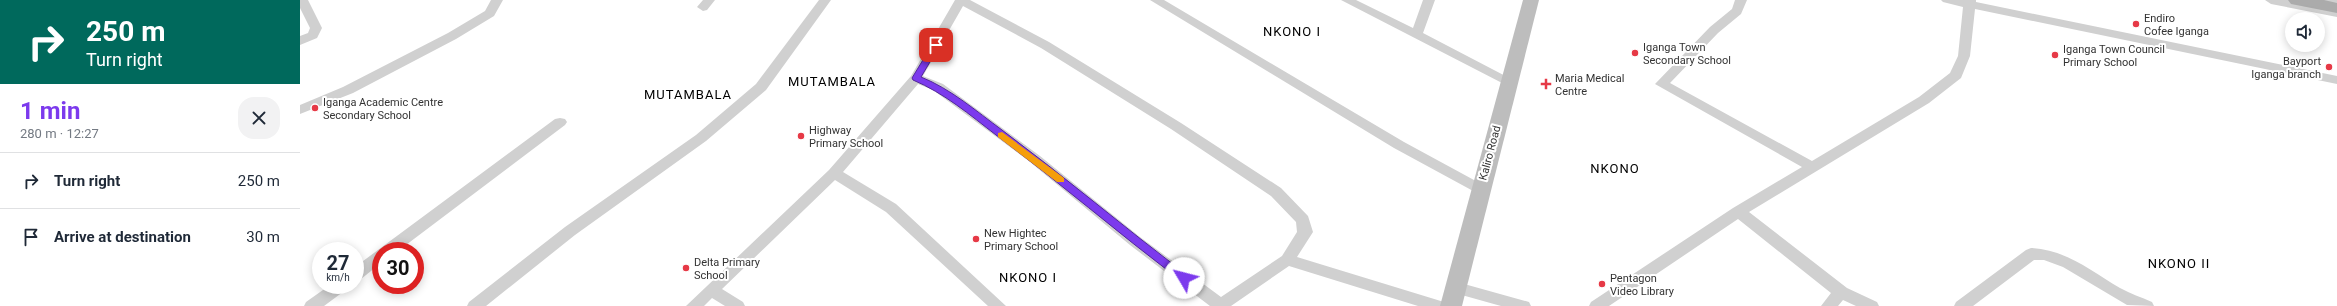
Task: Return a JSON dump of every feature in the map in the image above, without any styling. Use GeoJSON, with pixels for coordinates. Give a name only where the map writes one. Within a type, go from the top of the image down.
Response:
{"type":"FeatureCollection","features":[{"type":"Feature","properties":{"kind":"main road","name":"Kaliro Road"},"geometry":{"type":"LineString","coordinates":[[1454,297],[1480,189],[1531,0]]}},
{"type":"Feature","properties":{"kind":"main road"},"geometry":{"type":"LineString","coordinates":[[2297,0],[2333,6]]}},
{"type":"Feature","properties":{"kind":"street"},"geometry":{"type":"LineString","coordinates":[[300,41],[313,35],[316,28],[302,0]]}},
{"type":"Feature","properties":{"kind":"street"},"geometry":{"type":"LineString","coordinates":[[300,110],[348,90],[452,36],[490,13],[497,0]]}},
{"type":"Feature","properties":{"kind":"street"},"geometry":{"type":"LineString","coordinates":[[475,306],[570,231],[701,138],[761,87],[825,0]]}},
{"type":"Feature","properties":{"kind":"street"},"geometry":{"type":"LineString","coordinates":[[694,306],[834,173],[916,78],[961,0],[1045,45],[1176,126],[1276,192],[1303,220],[1304,232],[1287,260],[1220,306],[1135,241],[1035,159],[938,87],[916,78]]}},
{"type":"Feature","properties":{"kind":"street"},"geometry":{"type":"LineString","coordinates":[[1156,0],[1399,145],[1480,189]]}},
{"type":"Feature","properties":{"kind":"street"},"geometry":{"type":"LineString","coordinates":[[1347,0],[1509,81]]}},
{"type":"Feature","properties":{"kind":"street"},"geometry":{"type":"LineString","coordinates":[[1417,34],[1429,0]]}},
{"type":"Feature","properties":{"kind":"street"},"geometry":{"type":"LineString","coordinates":[[1741,0],[1737,11],[1714,30],[1662,84],[1812,167]]}},
{"type":"Feature","properties":{"kind":"street"},"geometry":{"type":"LineString","coordinates":[[1947,0],[1970,2],[2337,80]]}},
{"type":"Feature","properties":{"kind":"street"},"geometry":{"type":"LineString","coordinates":[[2271,0],[2333,6]]}},
{"type":"Feature","properties":{"kind":"street"},"geometry":{"type":"LineString","coordinates":[[1597,306],[1738,212],[1924,100],[1956,75],[1964,56],[1970,2]]}},
{"type":"Feature","properties":{"kind":"street"},"geometry":{"type":"LineString","coordinates":[[399,242],[560,122]]}},
{"type":"Feature","properties":{"kind":"street"},"geometry":{"type":"LineString","coordinates":[[834,173],[891,208],[998,306]]}},
{"type":"Feature","properties":{"kind":"street"},"geometry":{"type":"LineString","coordinates":[[1738,212],[1841,292],[1871,306]]}},
{"type":"Feature","properties":{"kind":"street"},"geometry":{"type":"LineString","coordinates":[[1962,306],[2031,254],[2044,253],[2067,263],[2125,298],[2146,306]]}},
{"type":"Feature","properties":{"kind":"street"},"geometry":{"type":"LineString","coordinates":[[1287,260],[1438,306]]}},
{"type":"Feature","properties":{"kind":"street"},"geometry":{"type":"LineString","coordinates":[[364,268],[372,262]]}},
{"type":"Feature","properties":{"kind":"street"},"geometry":{"type":"LineString","coordinates":[[712,290],[738,306]]}},
{"type":"Feature","properties":{"kind":"street"},"geometry":{"type":"LineString","coordinates":[[1829,306],[1841,292]]}},
{"type":"Feature","properties":{"kind":"street"},"geometry":{"type":"LineString","coordinates":[[312,306],[329,294]]}},
{"type":"Feature","properties":{"kind":"street"},"geometry":{"type":"LineString","coordinates":[[1454,297],[1523,306]]}},
{"type":"Feature","properties":{"kind":"slow traffic"},"geometry":{"type":"LineString","coordinates":[[1002,135],[1061,180]]}},
{"type":"Feature","properties":{"kind":"place","name":"Endiro Cofee Iganga"},"geometry":{"type":"Point","coordinates":[2136,24]}},
{"type":"Feature","properties":{"kind":"place","name":"Iganga Town Secondary School"},"geometry":{"type":"Point","coordinates":[1635,53]}},
{"type":"Feature","properties":{"kind":"place","name":"Iganga Town Council Primary School"},"geometry":{"type":"Point","coordinates":[2055,55]}},
{"type":"Feature","properties":{"kind":"place","name":"Bayport Iganga branch"},"geometry":{"type":"Point","coordinates":[2329,67]}},
{"type":"Feature","properties":{"kind":"place","name":"Maria Medical Centre"},"geometry":{"type":"Point","coordinates":[1546,84]}},
{"type":"Feature","properties":{"kind":"place","name":"Iganga Academic Centre Secondary School"},"geometry":{"type":"Point","coordinates":[315,108]}},
{"type":"Feature","properties":{"kind":"place","name":"Highway Primary School"},"geometry":{"type":"Point","coordinates":[801,136]}},
{"type":"Feature","properties":{"kind":"place","name":"New Hightec Primary School"},"geometry":{"type":"Point","coordinates":[976,239]}},
{"type":"Feature","properties":{"kind":"place","name":"Delta Primary School"},"geometry":{"type":"Point","coordinates":[686,268]}},
{"type":"Feature","properties":{"kind":"place","name":"Pentagon Video Library"},"geometry":{"type":"Point","coordinates":[1602,284]}},
{"type":"Feature","properties":{"kind":"district","name":"NKONO I"},"geometry":{"type":"Point","coordinates":[1292,31]}},
{"type":"Feature","properties":{"kind":"district","name":"MUTAMBALA"},"geometry":{"type":"Point","coordinates":[832,81]}},
{"type":"Feature","properties":{"kind":"district","name":"MUTAMBALA"},"geometry":{"type":"Point","coordinates":[688,94]}},
{"type":"Feature","properties":{"kind":"district","name":"NKONO"},"geometry":{"type":"Point","coordinates":[1615,168]}},
{"type":"Feature","properties":{"kind":"district","name":"NKONO II"},"geometry":{"type":"Point","coordinates":[2179,263]}},
{"type":"Feature","properties":{"kind":"district","name":"NKONO I"},"geometry":{"type":"Point","coordinates":[1028,277]}},
{"type":"Feature","properties":{"kind":"route"},"geometry":{"type":"LineString","coordinates":[[936,45],[916,78],[938,87],[1035,159],[1135,241],[1184,278]]}}]}
